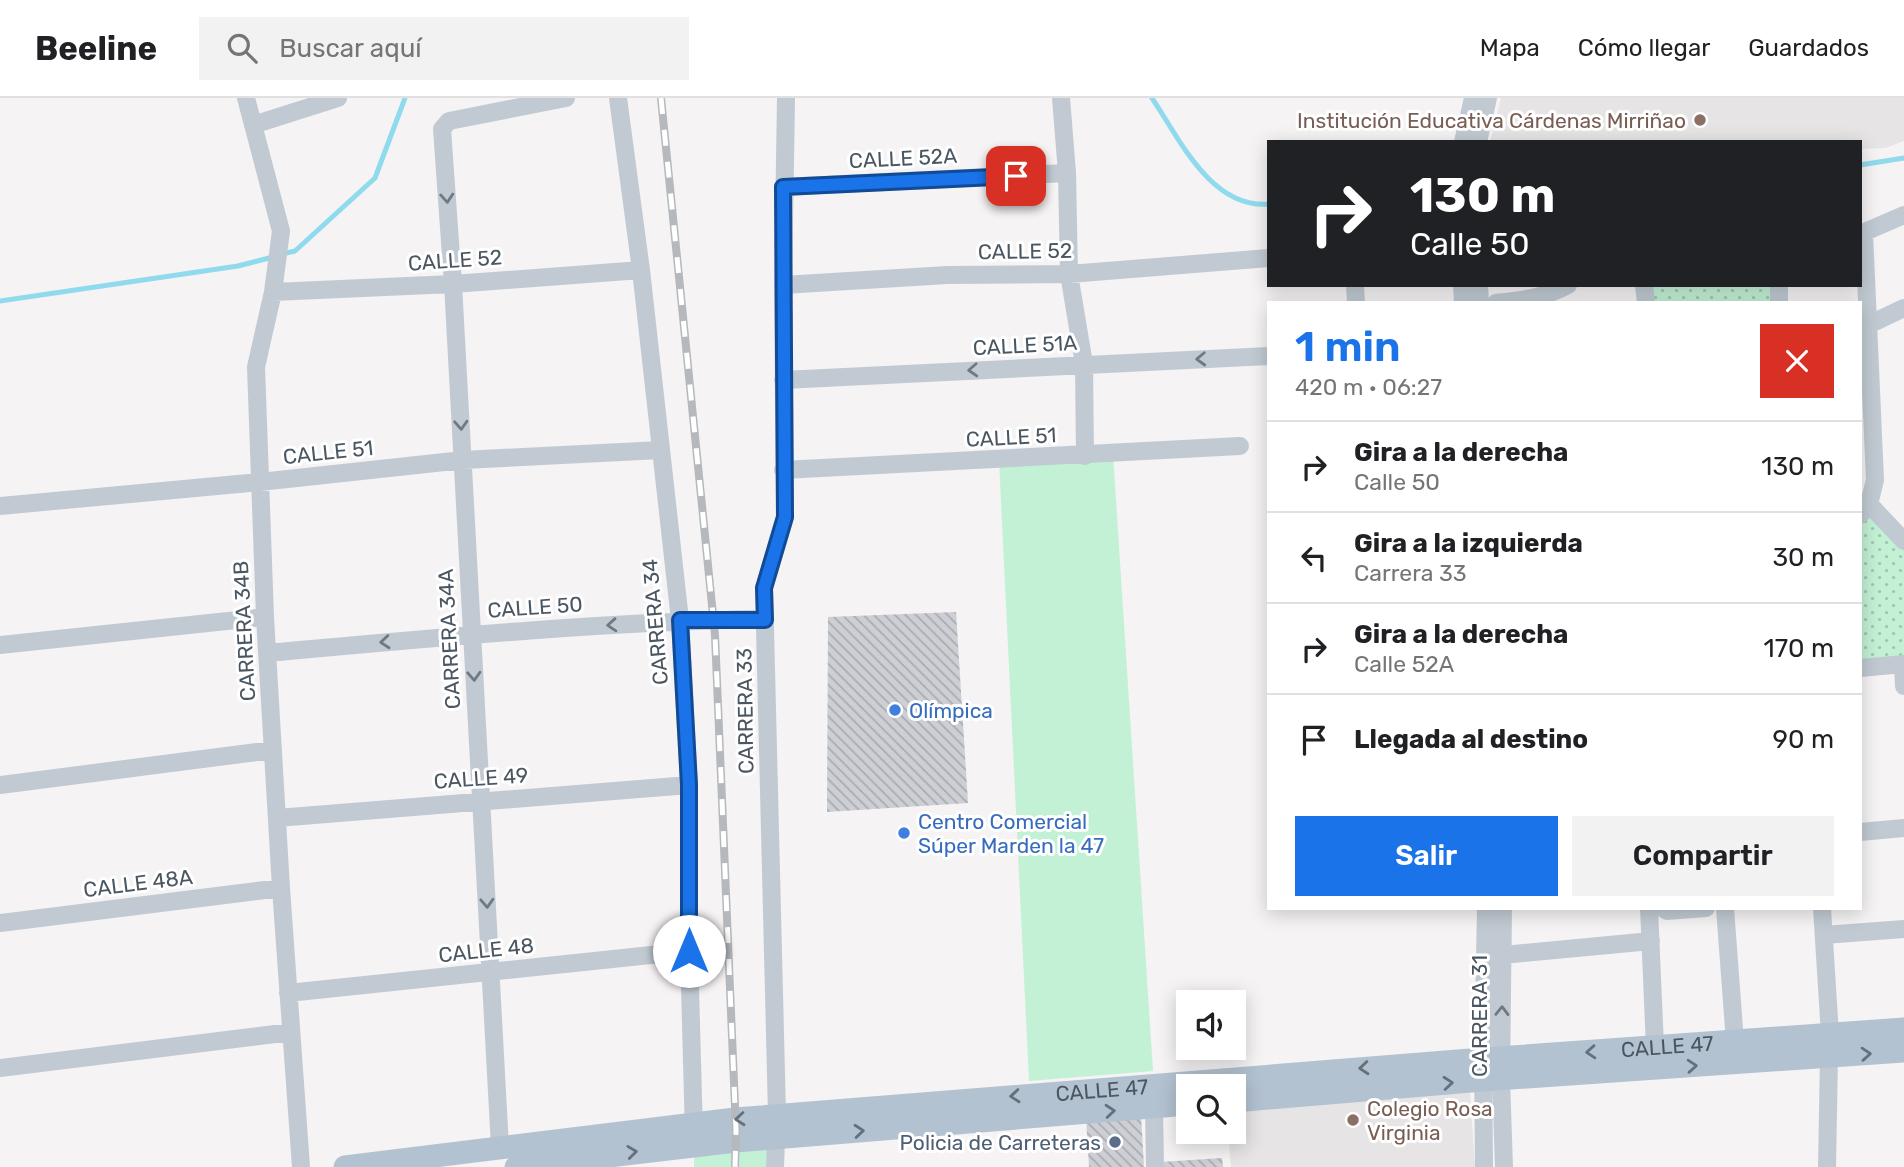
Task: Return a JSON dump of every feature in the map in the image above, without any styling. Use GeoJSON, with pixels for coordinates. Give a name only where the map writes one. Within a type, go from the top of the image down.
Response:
{"type":"FeatureCollection","features":[{"type":"Feature","properties":{"kind":"main road","name":"CALLE 47"},"geometry":{"type":"LineString","coordinates":[[345,1167],[500,1147],[694,1134],[1492,1069],[1830,1046],[1904,1029]]}},
{"type":"Feature","properties":{"kind":"main road","name":"CALLE 47"},"geometry":{"type":"LineString","coordinates":[[1246,1100],[1655,1047],[1735,1042],[1904,1051]]}},
{"type":"Feature","properties":{"kind":"main road","name":"CALLE 47"},"geometry":{"type":"LineString","coordinates":[[776,1127],[1176,1105]]}},
{"type":"Feature","properties":{"kind":"main road","name":"CALLE 47"},"geometry":{"type":"LineString","coordinates":[[516,1167],[694,1134]]}},
{"type":"Feature","properties":{"kind":"street","name":"CARRERA 34B"},"geometry":{"type":"LineString","coordinates":[[246,98],[281,231],[273,292],[256,367],[267,653],[301,1167]]}},
{"type":"Feature","properties":{"kind":"street"},"geometry":{"type":"LineString","coordinates":[[253,125],[338,98]]}},
{"type":"Feature","properties":{"kind":"street","name":"CARRERA 34A"},"geometry":{"type":"LineString","coordinates":[[500,1147],[453,284],[442,130],[449,121],[566,98]]}},
{"type":"Feature","properties":{"kind":"street","name":"CARRERA 34"},"geometry":{"type":"LineString","coordinates":[[618,98],[641,270],[680,620],[689,785],[689,951],[694,1134]]}},
{"type":"Feature","properties":{"kind":"street","name":"CARRERA 33"},"geometry":{"type":"LineString","coordinates":[[776,1127],[764,588],[785,517],[783,187],[790,98]]}},
{"type":"Feature","properties":{"kind":"street"},"geometry":{"type":"LineString","coordinates":[[1061,98],[1067,173],[1069,274],[1084,365],[1085,456]]}},
{"type":"Feature","properties":{"kind":"street"},"geometry":{"type":"LineString","coordinates":[[1463,140],[1473,98]]}},
{"type":"Feature","properties":{"kind":"street"},"geometry":{"type":"LineString","coordinates":[[1478,140],[1488,98]]}},
{"type":"Feature","properties":{"kind":"street","name":"CALLE 52A"},"geometry":{"type":"LineString","coordinates":[[783,187],[1067,173]]}},
{"type":"Feature","properties":{"kind":"street"},"geometry":{"type":"LineString","coordinates":[[1904,215],[1862,233],[1875,480],[1864,509],[1904,541]]}},
{"type":"Feature","properties":{"kind":"street","name":"CALLE 52"},"geometry":{"type":"LineString","coordinates":[[783,285],[947,275],[1069,274],[1267,258]]}},
{"type":"Feature","properties":{"kind":"street","name":"CALLE 52"},"geometry":{"type":"LineString","coordinates":[[273,292],[453,284],[641,270]]}},
{"type":"Feature","properties":{"kind":"street"},"geometry":{"type":"LineString","coordinates":[[1514,301],[1563,293]]}},
{"type":"Feature","properties":{"kind":"street"},"geometry":{"type":"LineString","coordinates":[[1868,325],[1904,308]]}},
{"type":"Feature","properties":{"kind":"street","name":"CALLE 51A"},"geometry":{"type":"LineString","coordinates":[[783,380],[1267,356]]}},
{"type":"Feature","properties":{"kind":"street","name":"CALLE 51"},"geometry":{"type":"LineString","coordinates":[[783,470],[1240,446]]}},
{"type":"Feature","properties":{"kind":"street","name":"CALLE 51"},"geometry":{"type":"LineString","coordinates":[[0,506],[463,460],[661,450]]}},
{"type":"Feature","properties":{"kind":"street"},"geometry":{"type":"LineString","coordinates":[[0,645],[265,617]]}},
{"type":"Feature","properties":{"kind":"street","name":"CALLE 50"},"geometry":{"type":"LineString","coordinates":[[267,653],[680,620],[765,620]]}},
{"type":"Feature","properties":{"kind":"street"},"geometry":{"type":"LineString","coordinates":[[1862,668],[1903,664],[1904,686]]}},
{"type":"Feature","properties":{"kind":"street"},"geometry":{"type":"LineString","coordinates":[[0,785],[273,750]]}},
{"type":"Feature","properties":{"kind":"street","name":"CALLE 49"},"geometry":{"type":"LineString","coordinates":[[277,818],[689,785]]}},
{"type":"Feature","properties":{"kind":"street"},"geometry":{"type":"LineString","coordinates":[[1862,832],[1904,828]]}},
{"type":"Feature","properties":{"kind":"street","name":"CALLE 48A"},"geometry":{"type":"LineString","coordinates":[[0,923],[281,888]]}},
{"type":"Feature","properties":{"kind":"street","name":"CARRERA 31"},"geometry":{"type":"LineString","coordinates":[[1486,910],[1492,1069],[1504,1167]]}},
{"type":"Feature","properties":{"kind":"street","name":"CARRERA 31"},"geometry":{"type":"LineString","coordinates":[[1484,1167],[1503,955],[1503,910]]}},
{"type":"Feature","properties":{"kind":"street"},"geometry":{"type":"LineString","coordinates":[[1649,910],[1655,1047]]}},
{"type":"Feature","properties":{"kind":"street"},"geometry":{"type":"LineString","coordinates":[[1725,910],[1735,1042]]}},
{"type":"Feature","properties":{"kind":"street"},"geometry":{"type":"LineString","coordinates":[[1822,910],[1830,1046],[1827,1167]]}},
{"type":"Feature","properties":{"kind":"street"},"geometry":{"type":"LineString","coordinates":[[1824,935],[1904,929]]}},
{"type":"Feature","properties":{"kind":"street"},"geometry":{"type":"LineString","coordinates":[[1503,955],[1651,941]]}},
{"type":"Feature","properties":{"kind":"street","name":"CALLE 48"},"geometry":{"type":"LineString","coordinates":[[288,993],[689,951]]}},
{"type":"Feature","properties":{"kind":"street"},"geometry":{"type":"LineString","coordinates":[[0,1068],[291,1032]]}},
{"type":"Feature","properties":{"kind":"street"},"geometry":{"type":"LineString","coordinates":[[1154,1107],[1155,1167]]}},
{"type":"Feature","properties":{"kind":"street"},"geometry":{"type":"LineString","coordinates":[[775,1167],[776,1127]]}},
{"type":"Feature","properties":{"kind":"shaded area","name":"Institución Educativa Cárdenas Mirriñao"},"geometry":{"type":"Polygon","coordinates":[[[1501,98],[1904,98],[1904,141],[1885,148],[1862,149],[1862,140],[1490,140],[1501,98]]]}},
{"type":"Feature","properties":{"kind":"shaded area","name":"Colegio Rosa Virginia"},"geometry":{"type":"Polygon","coordinates":[[[1470,1092],[1475,1167],[1231,1167],[1229,1144],[1246,1144],[1246,1107],[1470,1092]]]}},
{"type":"Feature","properties":{"kind":"green space"},"geometry":{"type":"Polygon","coordinates":[[[1644,287],[1779,287],[1779,301],[1646,301],[1644,287]]]}},
{"type":"Feature","properties":{"kind":"green space"},"geometry":{"type":"Polygon","coordinates":[[[1113,454],[1153,1071],[1029,1081],[999,460],[1113,454]]]}},
{"type":"Feature","properties":{"kind":"green space"},"geometry":{"type":"Polygon","coordinates":[[[1870,509],[1904,544],[1904,661],[1862,665],[1862,517],[1870,509]]]}},
{"type":"Feature","properties":{"kind":"green space"},"geometry":{"type":"Polygon","coordinates":[[[776,1138],[775,1167],[694,1167],[694,1145],[776,1138]]]}},
{"type":"Feature","properties":{"kind":"building","name":"Olímpica"},"geometry":{"type":"Polygon","coordinates":[[[956,612],[968,803],[827,812],[828,617],[956,612]]]}},
{"type":"Feature","properties":{"kind":"building","name":"Policia de Carreteras"},"geometry":{"type":"Polygon","coordinates":[[[1141,1114],[1144,1167],[1089,1167],[1086,1117],[1141,1114]]]}},
{"type":"Feature","properties":{"kind":"building"},"geometry":{"type":"Polygon","coordinates":[[[1222,1158],[1223,1167],[1161,1167],[1161,1162],[1222,1158]]]}},
{"type":"Feature","properties":{"kind":"waterway"},"geometry":{"type":"LineString","coordinates":[[282,254],[295,251],[375,178],[405,98]]}},
{"type":"Feature","properties":{"kind":"waterway"},"geometry":{"type":"LineString","coordinates":[[1152,98],[1199,168],[1214,183],[1230,195],[1248,203],[1267,204]]}},
{"type":"Feature","properties":{"kind":"waterway"},"geometry":{"type":"LineString","coordinates":[[1862,165],[1904,158]]}},
{"type":"Feature","properties":{"kind":"waterway"},"geometry":{"type":"LineString","coordinates":[[0,301],[238,266],[273,257]]}},
{"type":"Feature","properties":{"kind":"railway"},"geometry":{"type":"LineString","coordinates":[[661,98],[715,635],[736,1130],[735,1167]]}},
{"type":"Feature","properties":{"kind":"place","name":"Institución Educativa Cárdenas Mirriñao"},"geometry":{"type":"Point","coordinates":[1700,120]}},
{"type":"Feature","properties":{"kind":"place","name":"Olímpica"},"geometry":{"type":"Point","coordinates":[895,710]}},
{"type":"Feature","properties":{"kind":"place","name":"Centro Comercial Súper Marden la 47"},"geometry":{"type":"Point","coordinates":[904,833]}},
{"type":"Feature","properties":{"kind":"place","name":"Colegio Rosa Virginia"},"geometry":{"type":"Point","coordinates":[1353,1120]}},
{"type":"Feature","properties":{"kind":"place","name":"Policia de Carreteras"},"geometry":{"type":"Point","coordinates":[1115,1142]}},
{"type":"Feature","properties":{"kind":"route"},"geometry":{"type":"LineString","coordinates":[[689,951],[689,785],[680,620],[765,620],[764,588],[785,517],[783,187],[1016,176]]}}]}
